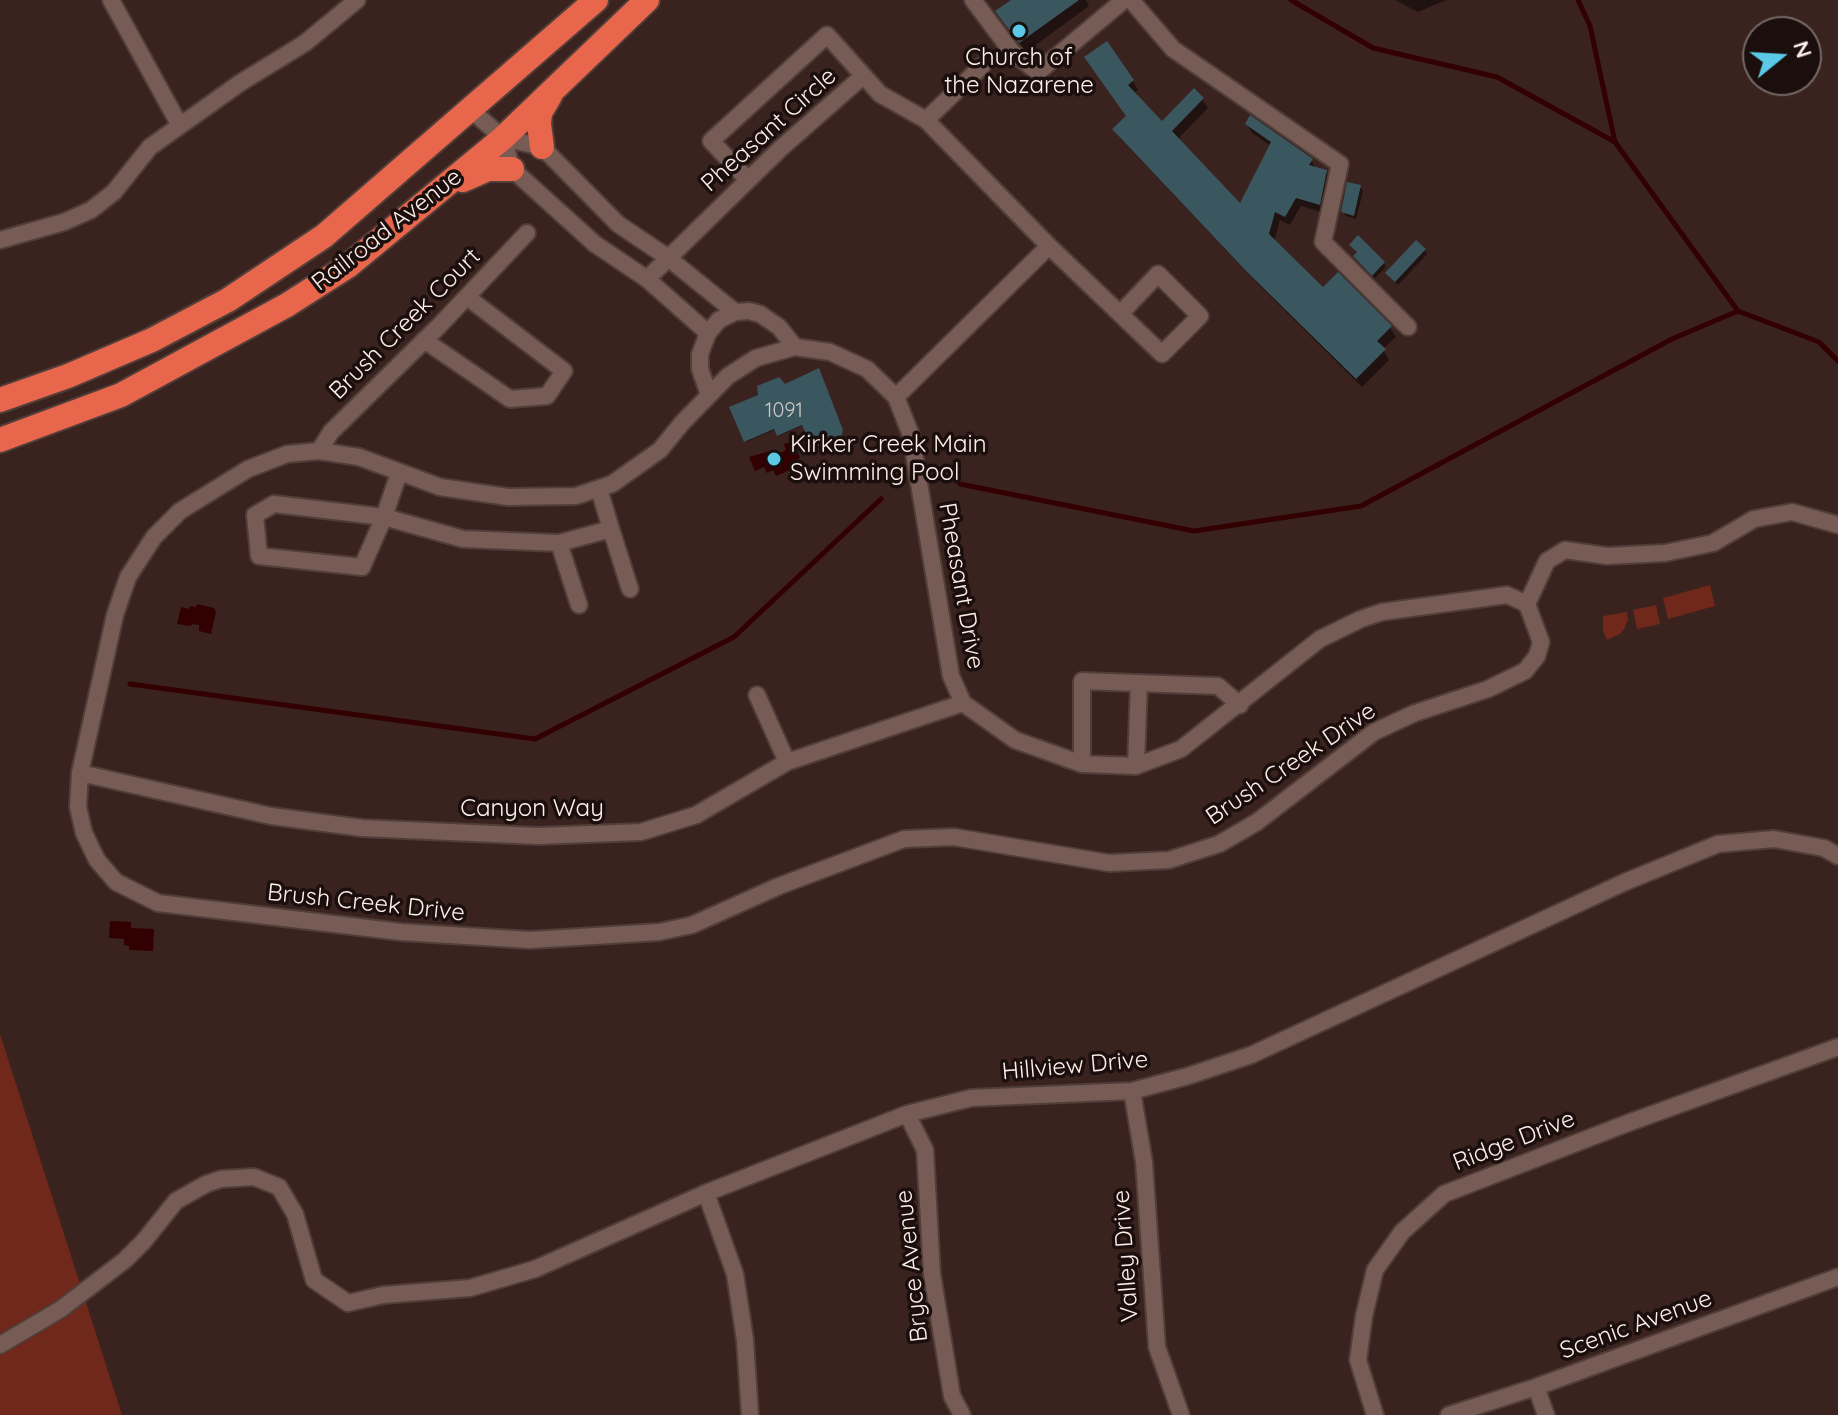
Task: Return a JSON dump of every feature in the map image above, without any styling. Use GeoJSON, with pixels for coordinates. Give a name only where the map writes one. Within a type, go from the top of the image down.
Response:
{"type":"FeatureCollection","features":[{"type":"Feature","properties":{"kind":"highway","name":"Railroad Avenue"},"geometry":{"type":"LineString","coordinates":[[0,400],[68,376],[152,340],[228,300],[324,236],[596,0]]}},
{"type":"Feature","properties":{"kind":"highway","name":"Railroad Avenue"},"geometry":{"type":"LineString","coordinates":[[0,440],[121,395],[287,305],[352,263],[503,138],[647,0]]}},
{"type":"Feature","properties":{"kind":"highway"},"geometry":{"type":"LineString","coordinates":[[542,147],[540,113],[555,87]]}},
{"type":"Feature","properties":{"kind":"highway"},"geometry":{"type":"LineString","coordinates":[[417,209],[469,176],[488,169],[512,169]]}},
{"type":"Feature","properties":{"kind":"street"},"geometry":{"type":"LineString","coordinates":[[111,0],[179,124]]}},
{"type":"Feature","properties":{"kind":"street"},"geometry":{"type":"LineString","coordinates":[[0,240],[64,222],[91,210],[114,192],[150,147],[179,124],[305,43],[357,0]]}},
{"type":"Feature","properties":{"kind":"street"},"geometry":{"type":"LineString","coordinates":[[973,0],[1012,52],[1038,72],[1124,0]]}},
{"type":"Feature","properties":{"kind":"street"},"geometry":{"type":"LineString","coordinates":[[1131,0],[1173,49],[1340,164],[1323,242],[1408,327]]}},
{"type":"Feature","properties":{"kind":"street"},"geometry":{"type":"LineString","coordinates":[[748,180],[711,141],[827,35],[863,76]]}},
{"type":"Feature","properties":{"kind":"street"},"geometry":{"type":"LineString","coordinates":[[926,120],[982,66]]}},
{"type":"Feature","properties":{"kind":"street","name":"Pheasant Circle"},"geometry":{"type":"LineString","coordinates":[[647,279],[748,180],[863,76],[880,94],[926,120],[1049,246],[1120,314],[1162,354],[1200,316],[1158,274],[1120,314]]}},
{"type":"Feature","properties":{"kind":"street"},"geometry":{"type":"LineString","coordinates":[[471,110],[503,138],[542,147],[618,224],[667,257],[735,312]]}},
{"type":"Feature","properties":{"kind":"street"},"geometry":{"type":"LineString","coordinates":[[503,138],[512,169],[595,244],[647,279],[708,333]]}},
{"type":"Feature","properties":{"kind":"street","name":"Brush Creek Court"},"geometry":{"type":"LineString","coordinates":[[319,451],[331,432],[527,233]]}},
{"type":"Feature","properties":{"kind":"street"},"geometry":{"type":"LineString","coordinates":[[896,397],[1049,246]]}},
{"type":"Feature","properties":{"kind":"street"},"geometry":{"type":"LineString","coordinates":[[424,340],[510,399],[547,396],[564,371],[467,297]]}},
{"type":"Feature","properties":{"kind":"street"},"geometry":{"type":"LineString","coordinates":[[709,395],[700,369],[700,354],[708,333],[719,320],[735,312],[760,314],[779,327],[795,347]]}},
{"type":"Feature","properties":{"kind":"street","name":"Pheasant Drive"},"geometry":{"type":"LineString","coordinates":[[756,358],[795,347],[830,352],[867,369],[896,397],[911,435],[947,661],[963,703],[1015,740],[1082,764],[1136,766],[1181,749],[1320,639],[1361,619],[1382,612],[1507,595],[1527,604]]}},
{"type":"Feature","properties":{"kind":"street","name":"Brush Creek Drive"},"geometry":{"type":"LineString","coordinates":[[756,358],[728,376],[660,450],[612,484],[576,496],[508,497],[440,487],[359,457],[319,451],[287,454],[248,469],[180,511],[154,537],[128,577],[115,615],[80,773],[78,807],[84,833],[97,860],[116,882],[158,903],[401,932],[530,940],[659,932],[692,925],[779,886],[904,839],[954,837],[1109,863],[1169,860],[1219,844],[1257,822],[1374,732],[1415,713],[1488,689],[1525,671],[1537,656],[1541,642],[1527,604]]}},
{"type":"Feature","properties":{"kind":"street"},"geometry":{"type":"LineString","coordinates":[[399,473],[384,517],[362,567],[259,556],[255,515],[274,504],[384,517],[463,539],[559,543],[611,529]]}},
{"type":"Feature","properties":{"kind":"street"},"geometry":{"type":"LineString","coordinates":[[599,489],[630,589]]}},
{"type":"Feature","properties":{"kind":"street"},"geometry":{"type":"LineString","coordinates":[[1527,604],[1547,561],[1565,550],[1607,556],[1665,553],[1713,543],[1754,519],[1792,512],[1838,525]]}},
{"type":"Feature","properties":{"kind":"street"},"geometry":{"type":"LineString","coordinates":[[559,543],[579,605]]}},
{"type":"Feature","properties":{"kind":"street"},"geometry":{"type":"LineString","coordinates":[[1082,764],[1082,681],[1218,686],[1240,705]]}},
{"type":"Feature","properties":{"kind":"street"},"geometry":{"type":"LineString","coordinates":[[1136,766],[1139,683]]}},
{"type":"Feature","properties":{"kind":"street"},"geometry":{"type":"LineString","coordinates":[[757,695],[787,762]]}},
{"type":"Feature","properties":{"kind":"street","name":"Canyon Way"},"geometry":{"type":"LineString","coordinates":[[80,773],[271,816],[362,828],[538,836],[641,832],[696,815],[787,762],[963,703]]}},
{"type":"Feature","properties":{"kind":"street","name":"Hillview Drive"},"geometry":{"type":"LineString","coordinates":[[0,1345],[61,1309],[125,1260],[176,1201],[206,1184],[239,1177],[267,1180],[279,1187],[295,1214],[314,1280],[348,1303],[383,1295],[470,1288],[535,1269],[706,1193],[907,1114],[971,1098],[1132,1091],[1251,1055],[1625,882],[1718,844],[1774,839],[1824,848],[1838,856]]}},
{"type":"Feature","properties":{"kind":"street","name":"Ridge Drive"},"geometry":{"type":"LineString","coordinates":[[1375,1415],[1358,1360],[1375,1270],[1402,1232],[1444,1194],[1838,1047]]}},
{"type":"Feature","properties":{"kind":"street","name":"Valley Drive"},"geometry":{"type":"LineString","coordinates":[[1132,1091],[1144,1162],[1157,1347],[1181,1415]]}},
{"type":"Feature","properties":{"kind":"street","name":"Bryce Avenue"},"geometry":{"type":"LineString","coordinates":[[907,1114],[925,1150],[932,1274],[952,1396],[962,1415]]}},
{"type":"Feature","properties":{"kind":"street"},"geometry":{"type":"LineString","coordinates":[[706,1193],[735,1274],[745,1340],[750,1415]]}},
{"type":"Feature","properties":{"kind":"street","name":"Scenic Avenue"},"geometry":{"type":"LineString","coordinates":[[1449,1415],[1536,1387],[1838,1277]]}},
{"type":"Feature","properties":{"kind":"street"},"geometry":{"type":"LineString","coordinates":[[1536,1387],[1546,1415]]}},
{"type":"Feature","properties":{"kind":"shaded area","name":"Kirker Creek Main Swimming Pool"},"geometry":{"type":"Polygon","coordinates":[[[793,441],[800,458],[795,460],[797,467],[776,476],[773,470],[767,473],[764,467],[755,471],[749,457],[773,450],[776,455],[786,450],[784,444],[793,441]]]}},
{"type":"Feature","properties":{"kind":"shaded area"},"geometry":{"type":"Polygon","coordinates":[[[1710,585],[1715,606],[1668,619],[1663,598],[1710,585]]]}},
{"type":"Feature","properties":{"kind":"shaded area"},"geometry":{"type":"Polygon","coordinates":[[[197,604],[214,608],[216,612],[211,634],[199,631],[199,625],[177,624],[181,607],[189,609],[197,604]]]}},
{"type":"Feature","properties":{"kind":"shaded area"},"geometry":{"type":"Polygon","coordinates":[[[1656,605],[1660,624],[1637,629],[1633,610],[1656,605]]]}},
{"type":"Feature","properties":{"kind":"shaded area"},"geometry":{"type":"Polygon","coordinates":[[[1627,612],[1624,629],[1607,640],[1603,631],[1603,616],[1627,612]]]}},
{"type":"Feature","properties":{"kind":"shaded area"},"geometry":{"type":"Polygon","coordinates":[[[110,921],[131,922],[131,928],[154,929],[153,951],[129,950],[129,946],[124,945],[124,939],[109,938],[110,921]]]}},
{"type":"Feature","properties":{"kind":"shaded area"},"geometry":{"type":"Polygon","coordinates":[[[0,1034],[122,1415],[0,1415],[0,1034]]]}},
{"type":"Feature","properties":{"kind":"building","name":"Church of the Nazarene"},"geometry":{"type":"Polygon","coordinates":[[[1011,0],[1079,0],[1019,43],[995,11],[1011,0]]]}},
{"type":"Feature","properties":{"kind":"building"},"geometry":{"type":"Polygon","coordinates":[[[1107,41],[1134,80],[1128,85],[1162,121],[1194,88],[1204,98],[1172,131],[1240,203],[1271,142],[1245,124],[1250,115],[1313,159],[1309,165],[1327,170],[1320,205],[1296,198],[1285,217],[1275,212],[1269,234],[1323,287],[1338,272],[1392,326],[1377,341],[1386,349],[1356,379],[1246,271],[1112,129],[1126,116],[1084,57],[1107,41]]]}},
{"type":"Feature","properties":{"kind":"building"},"geometry":{"type":"Polygon","coordinates":[[[1347,182],[1361,185],[1354,216],[1341,212],[1347,182]]]}},
{"type":"Feature","properties":{"kind":"building"},"geometry":{"type":"Polygon","coordinates":[[[1358,235],[1385,262],[1372,276],[1353,256],[1357,252],[1349,245],[1358,235]]]}},
{"type":"Feature","properties":{"kind":"building"},"geometry":{"type":"Polygon","coordinates":[[[1416,240],[1426,249],[1395,282],[1385,273],[1416,240]]]}},
{"type":"Feature","properties":{"kind":"building"},"geometry":{"type":"Polygon","coordinates":[[[819,368],[843,430],[841,438],[836,441],[838,447],[825,453],[821,446],[812,447],[802,425],[777,436],[774,429],[744,442],[729,407],[758,395],[757,386],[779,377],[785,384],[819,368]]]}},
{"type":"Feature","properties":{"kind":"waterway"},"geometry":{"type":"LineString","coordinates":[[1291,0],[1373,48],[1497,77],[1615,142]]}},
{"type":"Feature","properties":{"kind":"waterway"},"geometry":{"type":"LineString","coordinates":[[1578,0],[1590,26],[1615,142],[1738,311]]}},
{"type":"Feature","properties":{"kind":"waterway"},"geometry":{"type":"LineString","coordinates":[[960,484],[1194,531],[1361,506],[1672,339],[1738,311],[1819,342],[1838,361]]}},
{"type":"Feature","properties":{"kind":"waterway"},"geometry":{"type":"LineString","coordinates":[[130,684],[535,739],[734,637],[881,499]]}},
{"type":"Feature","properties":{"kind":"place","name":"Church of the Nazarene"},"geometry":{"type":"Point","coordinates":[1019,31]}},
{"type":"Feature","properties":{"kind":"place","name":"Kirker Creek Main Swimming Pool"},"geometry":{"type":"Point","coordinates":[774,459]}}]}
